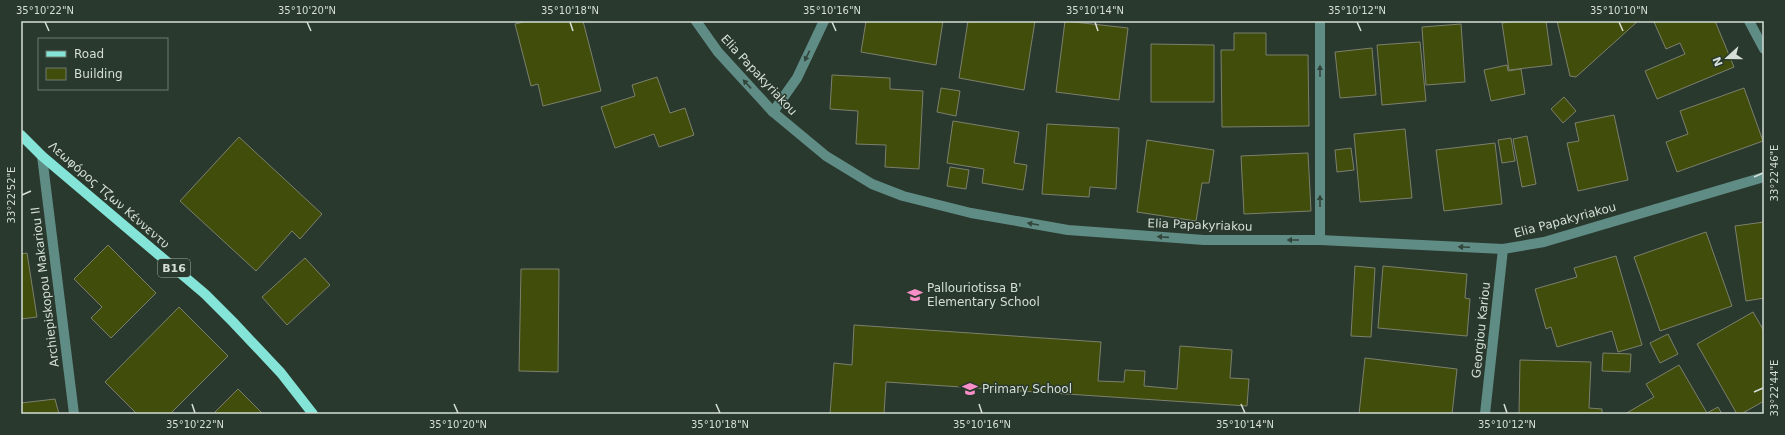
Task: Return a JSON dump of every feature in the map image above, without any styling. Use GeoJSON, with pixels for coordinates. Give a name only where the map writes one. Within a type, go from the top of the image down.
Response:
{"type":"FeatureCollection","features":[{"type":"Feature","properties":{"kind":"main road","name":"Λεωφόρος Τζων Κέννεντυ"},"geometry":{"type":"LineString","coordinates":[[21,135],[42,156],[205,294],[281,373],[313,414]]}},
{"type":"Feature","properties":{"kind":"street","name":"Elia Papakyriakou"},"geometry":{"type":"LineString","coordinates":[[696,21],[718,52],[773,112],[826,156],[872,184],[903,196],[971,213],[1075,230],[1204,240],[1320,240],[1503,249],[1544,242],[1764,177]]}},
{"type":"Feature","properties":{"kind":"street"},"geometry":{"type":"LineString","coordinates":[[773,112],[796,78],[824,21]]}},
{"type":"Feature","properties":{"kind":"street"},"geometry":{"type":"LineString","coordinates":[[1320,21],[1320,240]]}},
{"type":"Feature","properties":{"kind":"street"},"geometry":{"type":"LineString","coordinates":[[1749,21],[1764,49]]}},
{"type":"Feature","properties":{"kind":"street","name":"Archiepiskopou Makariou II"},"geometry":{"type":"LineString","coordinates":[[42,156],[74,414]]}},
{"type":"Feature","properties":{"kind":"street","name":"Georgiou Kariou"},"geometry":{"type":"LineString","coordinates":[[1485,414],[1503,249]]}},
{"type":"Feature","properties":{"kind":"building"},"geometry":{"type":"Polygon","coordinates":[[[528,21],[583,21],[601,91],[543,106],[538,84],[531,86],[515,24],[528,21]]]}},
{"type":"Feature","properties":{"kind":"building"},"geometry":{"type":"Polygon","coordinates":[[[866,21],[943,21],[936,65],[861,52],[866,21]]]}},
{"type":"Feature","properties":{"kind":"building"},"geometry":{"type":"Polygon","coordinates":[[[968,21],[1035,21],[1024,90],[959,78],[968,21]]]}},
{"type":"Feature","properties":{"kind":"building"},"geometry":{"type":"Polygon","coordinates":[[[1065,21],[1128,28],[1119,100],[1056,92],[1065,21]]]}},
{"type":"Feature","properties":{"kind":"building"},"geometry":{"type":"Polygon","coordinates":[[[1518,21],[1546,21],[1552,65],[1509,70],[1502,23],[1518,21]]]}},
{"type":"Feature","properties":{"kind":"building"},"geometry":{"type":"Polygon","coordinates":[[[1557,21],[1638,21],[1576,77],[1570,76],[1557,21]]]}},
{"type":"Feature","properties":{"kind":"building"},"geometry":{"type":"Polygon","coordinates":[[[1715,21],[1734,67],[1657,99],[1645,71],[1685,54],[1680,43],[1666,49],[1654,22],[1715,21]]]}},
{"type":"Feature","properties":{"kind":"building"},"geometry":{"type":"Polygon","coordinates":[[[1461,24],[1465,82],[1426,85],[1422,27],[1461,24]]]}},
{"type":"Feature","properties":{"kind":"building"},"geometry":{"type":"Polygon","coordinates":[[[1234,33],[1266,33],[1266,55],[1308,55],[1309,126],[1222,127],[1221,50],[1234,50],[1234,33]]]}},
{"type":"Feature","properties":{"kind":"building"},"geometry":{"type":"Polygon","coordinates":[[[1420,42],[1426,101],[1382,105],[1377,45],[1420,42]]]}},
{"type":"Feature","properties":{"kind":"building"},"geometry":{"type":"Polygon","coordinates":[[[1151,44],[1214,45],[1214,102],[1151,102],[1151,44]]]}},
{"type":"Feature","properties":{"kind":"building"},"geometry":{"type":"Polygon","coordinates":[[[1372,48],[1376,95],[1340,98],[1335,52],[1372,48]]]}},
{"type":"Feature","properties":{"kind":"building"},"geometry":{"type":"Polygon","coordinates":[[[1507,65],[1508,71],[1521,69],[1525,94],[1491,101],[1484,70],[1507,65]]]}},
{"type":"Feature","properties":{"kind":"building"},"geometry":{"type":"Polygon","coordinates":[[[832,75],[890,78],[890,89],[923,91],[919,169],[885,167],[886,145],[856,144],[858,111],[830,109],[832,75]]]}},
{"type":"Feature","properties":{"kind":"building"},"geometry":{"type":"Polygon","coordinates":[[[657,77],[670,113],[685,108],[694,135],[659,147],[654,134],[615,148],[601,107],[635,96],[632,85],[657,77]]]}},
{"type":"Feature","properties":{"kind":"building"},"geometry":{"type":"Polygon","coordinates":[[[941,88],[960,91],[956,116],[937,112],[941,88]]]}},
{"type":"Feature","properties":{"kind":"building"},"geometry":{"type":"Polygon","coordinates":[[[1744,88],[1763,141],[1677,172],[1666,142],[1688,134],[1680,111],[1744,88]]]}},
{"type":"Feature","properties":{"kind":"building"},"geometry":{"type":"Polygon","coordinates":[[[1564,97],[1576,111],[1563,123],[1551,109],[1564,97]]]}},
{"type":"Feature","properties":{"kind":"building"},"geometry":{"type":"Polygon","coordinates":[[[1614,115],[1628,180],[1578,191],[1567,143],[1579,141],[1575,123],[1614,115]]]}},
{"type":"Feature","properties":{"kind":"building"},"geometry":{"type":"Polygon","coordinates":[[[953,121],[1019,132],[1014,163],[1027,165],[1023,190],[982,183],[984,169],[947,163],[953,121]]]}},
{"type":"Feature","properties":{"kind":"building"},"geometry":{"type":"Polygon","coordinates":[[[1047,124],[1119,128],[1116,189],[1090,187],[1089,197],[1042,194],[1047,124]]]}},
{"type":"Feature","properties":{"kind":"building"},"geometry":{"type":"Polygon","coordinates":[[[1405,129],[1412,198],[1360,202],[1354,134],[1405,129]]]}},
{"type":"Feature","properties":{"kind":"building"},"geometry":{"type":"Polygon","coordinates":[[[1527,136],[1536,184],[1522,187],[1513,139],[1527,136]]]}},
{"type":"Feature","properties":{"kind":"building"},"geometry":{"type":"Polygon","coordinates":[[[239,137],[322,214],[300,239],[292,231],[256,271],[180,201],[239,137]]]}},
{"type":"Feature","properties":{"kind":"building"},"geometry":{"type":"Polygon","coordinates":[[[1511,138],[1515,161],[1502,163],[1498,140],[1511,138]]]}},
{"type":"Feature","properties":{"kind":"building"},"geometry":{"type":"Polygon","coordinates":[[[1147,140],[1214,150],[1209,183],[1202,183],[1196,221],[1137,212],[1147,140]]]}},
{"type":"Feature","properties":{"kind":"building"},"geometry":{"type":"Polygon","coordinates":[[[1495,143],[1502,204],[1444,211],[1436,150],[1495,143]]]}},
{"type":"Feature","properties":{"kind":"building"},"geometry":{"type":"Polygon","coordinates":[[[1351,148],[1354,170],[1337,172],[1335,150],[1351,148]]]}},
{"type":"Feature","properties":{"kind":"building"},"geometry":{"type":"Polygon","coordinates":[[[1308,153],[1311,211],[1244,214],[1241,156],[1308,153]]]}},
{"type":"Feature","properties":{"kind":"building"},"geometry":{"type":"Polygon","coordinates":[[[950,167],[969,170],[966,189],[947,186],[950,167]]]}},
{"type":"Feature","properties":{"kind":"building"},"geometry":{"type":"Polygon","coordinates":[[[1764,222],[1764,298],[1746,301],[1735,226],[1764,222]]]}},
{"type":"Feature","properties":{"kind":"building"},"geometry":{"type":"Polygon","coordinates":[[[1706,232],[1732,306],[1660,331],[1634,257],[1706,232]]]}},
{"type":"Feature","properties":{"kind":"building"},"geometry":{"type":"Polygon","coordinates":[[[108,245],[156,293],[111,338],[91,318],[102,307],[74,279],[108,245]]]}},
{"type":"Feature","properties":{"kind":"building"},"geometry":{"type":"Polygon","coordinates":[[[27,253],[37,317],[21,319],[21,254],[27,253]]]}},
{"type":"Feature","properties":{"kind":"building"},"geometry":{"type":"Polygon","coordinates":[[[1616,256],[1642,345],[1618,352],[1612,331],[1557,347],[1551,327],[1546,329],[1535,289],[1577,277],[1574,268],[1616,256]]]}},
{"type":"Feature","properties":{"kind":"building"},"geometry":{"type":"Polygon","coordinates":[[[305,258],[330,285],[287,325],[262,297],[305,258]]]}},
{"type":"Feature","properties":{"kind":"building"},"geometry":{"type":"Polygon","coordinates":[[[1355,266],[1375,268],[1371,337],[1351,336],[1355,266]]]}},
{"type":"Feature","properties":{"kind":"building"},"geometry":{"type":"Polygon","coordinates":[[[1383,266],[1467,274],[1465,298],[1470,299],[1467,336],[1378,328],[1383,266]]]}},
{"type":"Feature","properties":{"kind":"building"},"geometry":{"type":"Polygon","coordinates":[[[521,269],[559,269],[558,372],[519,371],[521,269]]]}},
{"type":"Feature","properties":{"kind":"building"},"geometry":{"type":"Polygon","coordinates":[[[179,307],[228,356],[170,414],[137,414],[105,382],[179,307]]]}},
{"type":"Feature","properties":{"kind":"building"},"geometry":{"type":"Polygon","coordinates":[[[1753,312],[1764,331],[1764,401],[1741,414],[1737,414],[1697,344],[1753,312]]]}},
{"type":"Feature","properties":{"kind":"building"},"geometry":{"type":"Polygon","coordinates":[[[854,325],[1101,342],[1098,381],[1124,382],[1125,370],[1145,371],[1144,386],[1177,389],[1180,346],[1232,350],[1230,378],[1249,379],[1247,406],[886,382],[884,414],[830,414],[834,363],[852,365],[854,325]]]}},
{"type":"Feature","properties":{"kind":"building"},"geometry":{"type":"Polygon","coordinates":[[[1668,334],[1678,354],[1660,363],[1650,343],[1668,334]]]}},
{"type":"Feature","properties":{"kind":"building"},"geometry":{"type":"Polygon","coordinates":[[[1603,353],[1631,354],[1630,372],[1602,371],[1603,353]]]}},
{"type":"Feature","properties":{"kind":"building"},"geometry":{"type":"Polygon","coordinates":[[[1365,358],[1457,369],[1452,414],[1359,414],[1365,358]]]}},
{"type":"Feature","properties":{"kind":"building"},"geometry":{"type":"Polygon","coordinates":[[[1520,360],[1591,362],[1589,408],[1602,409],[1602,414],[1519,414],[1520,360]]]}},
{"type":"Feature","properties":{"kind":"building"},"geometry":{"type":"Polygon","coordinates":[[[1679,365],[1707,413],[1718,407],[1722,414],[1625,414],[1654,397],[1646,384],[1679,365]]]}},
{"type":"Feature","properties":{"kind":"building"},"geometry":{"type":"Polygon","coordinates":[[[238,389],[263,414],[213,414],[238,389]]]}},
{"type":"Feature","properties":{"kind":"building"},"geometry":{"type":"Polygon","coordinates":[[[55,399],[59,414],[21,414],[21,403],[55,399]]]}},
{"type":"Feature","properties":{"kind":"place","name":"Pallouriotissa B' Elementary School"},"geometry":{"type":"Point","coordinates":[915,295]}},
{"type":"Feature","properties":{"kind":"place","name":"Primary School"},"geometry":{"type":"Point","coordinates":[970,389]}}]}
